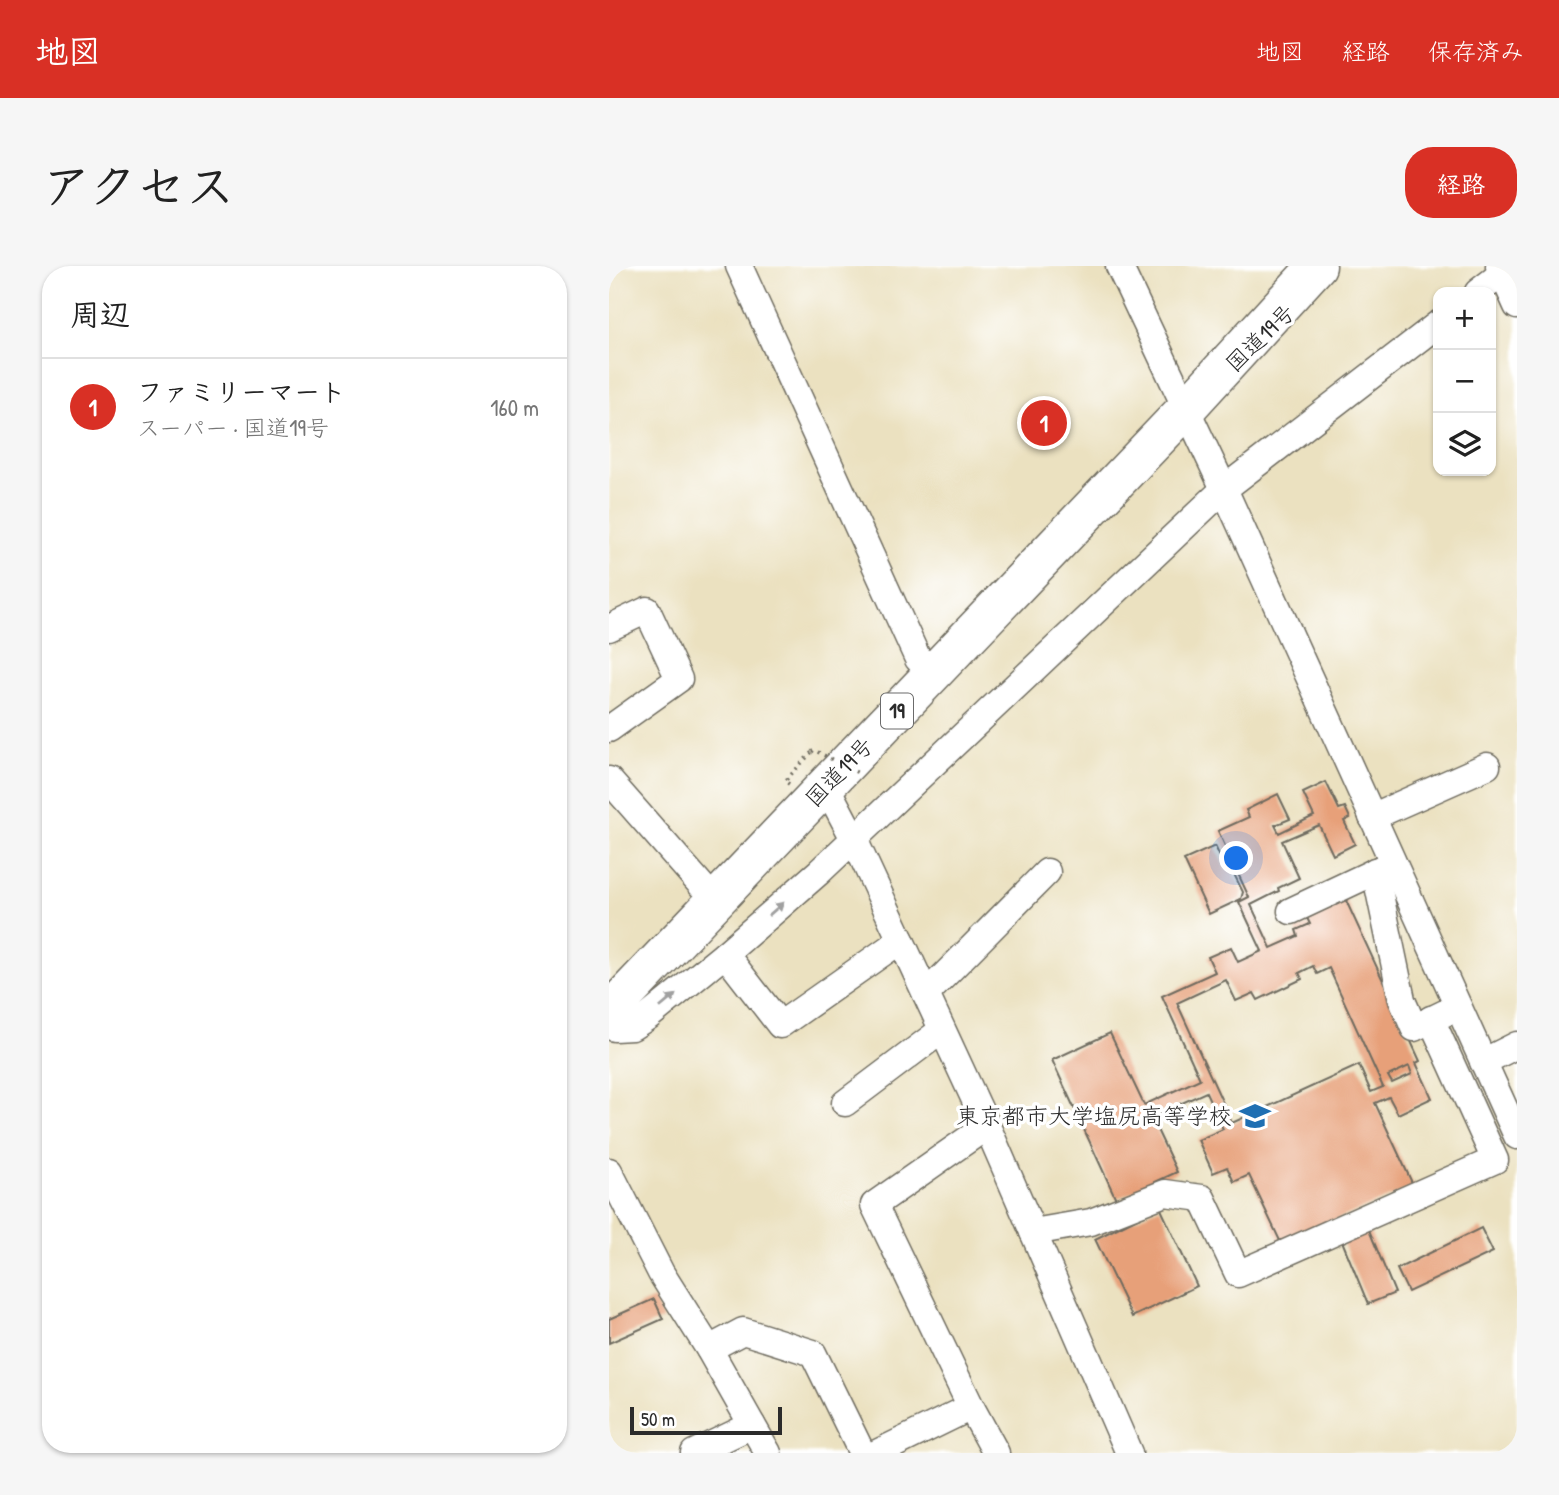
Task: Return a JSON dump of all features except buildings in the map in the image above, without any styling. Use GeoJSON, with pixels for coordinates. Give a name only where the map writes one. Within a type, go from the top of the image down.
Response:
{"type":"FeatureCollection","features":[{"type":"Feature","properties":{"kind":"highway","name":"国道19号"},"geometry":{"type":"LineString","coordinates":[[609,1012],[716,902],[842,779],[932,675],[1185,410],[1317,266]]}},
{"type":"Feature","properties":{"kind":"highway","name":"国道19号"},"geometry":{"type":"LineString","coordinates":[[1185,410],[1335,266]]}},
{"type":"Feature","properties":{"kind":"street"},"geometry":{"type":"LineString","coordinates":[[739,266],[918,659],[932,675]]}},
{"type":"Feature","properties":{"kind":"street"},"geometry":{"type":"LineString","coordinates":[[1119,266],[1224,489],[1372,817],[1384,867],[1402,1000],[1414,1028],[1458,1007]]}},
{"type":"Feature","properties":{"kind":"street"},"geometry":{"type":"LineString","coordinates":[[1483,287],[1504,268],[1517,306]]}},
{"type":"Feature","properties":{"kind":"street"},"geometry":{"type":"LineString","coordinates":[[609,1024],[614,1028],[632,1027],[725,954],[819,872],[1224,489],[1433,328]]}},
{"type":"Feature","properties":{"kind":"street"},"geometry":{"type":"LineString","coordinates":[[609,628],[647,610],[679,679],[609,729]]}},
{"type":"Feature","properties":{"kind":"street"},"geometry":{"type":"LineString","coordinates":[[1372,817],[1487,766]]}},
{"type":"Feature","properties":{"kind":"street"},"geometry":{"type":"LineString","coordinates":[[842,779],[854,839],[987,1126],[1129,1453]]}},
{"type":"Feature","properties":{"kind":"street"},"geometry":{"type":"LineString","coordinates":[[609,780],[716,902]]}},
{"type":"Feature","properties":{"kind":"street"},"geometry":{"type":"LineString","coordinates":[[1291,911],[1384,867]]}},
{"type":"Feature","properties":{"kind":"street"},"geometry":{"type":"LineString","coordinates":[[1384,867],[1458,1007],[1517,1136]]}},
{"type":"Feature","properties":{"kind":"street"},"geometry":{"type":"LineString","coordinates":[[926,994],[1047,872]]}},
{"type":"Feature","properties":{"kind":"street"},"geometry":{"type":"LineString","coordinates":[[725,954],[780,1026],[901,940]]}},
{"type":"Feature","properties":{"kind":"street"},"geometry":{"type":"LineString","coordinates":[[1033,1232],[1091,1222],[1165,1194],[1202,1198],[1238,1274],[1495,1160],[1431,1019]]}},
{"type":"Feature","properties":{"kind":"street"},"geometry":{"type":"LineString","coordinates":[[845,1103],[943,1030]]}},
{"type":"Feature","properties":{"kind":"street"},"geometry":{"type":"LineString","coordinates":[[1483,1062],[1517,1045]]}},
{"type":"Feature","properties":{"kind":"street"},"geometry":{"type":"LineString","coordinates":[[987,1126],[874,1205],[971,1407],[996,1453]]}},
{"type":"Feature","properties":{"kind":"street"},"geometry":{"type":"LineString","coordinates":[[609,1171],[661,1273],[709,1349],[768,1453]]}},
{"type":"Feature","properties":{"kind":"street"},"geometry":{"type":"LineString","coordinates":[[709,1349],[743,1331],[813,1353],[862,1453]]}},
{"type":"Feature","properties":{"kind":"street"},"geometry":{"type":"LineString","coordinates":[[877,1453],[971,1407]]}},
{"type":"Feature","properties":{"kind":"street"},"geometry":{"type":"LineString","coordinates":[[694,1453],[752,1425]]}},
{"type":"Feature","properties":{"kind":"path"},"geometry":{"type":"LineString","coordinates":[[789,776],[814,750],[842,779]]}},
{"type":"Feature","properties":{"kind":"place","name":"ファミリーマート"},"geometry":{"type":"Point","coordinates":[1044,423]}},
{"type":"Feature","properties":{"kind":"place","name":"東京都市大学塩尻高等学校"},"geometry":{"type":"Point","coordinates":[1255,1116]}}]}
